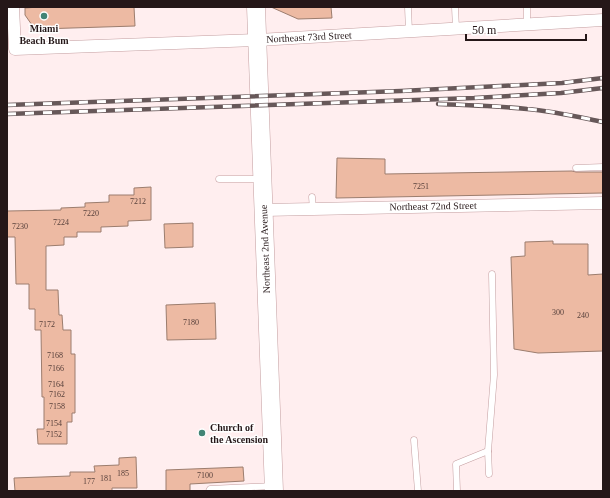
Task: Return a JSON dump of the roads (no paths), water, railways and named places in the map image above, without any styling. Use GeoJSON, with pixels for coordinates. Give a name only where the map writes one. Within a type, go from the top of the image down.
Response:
{"type":"FeatureCollection","features":[{"type":"Feature","properties":{"kind":"main road","name":"Northeast 2nd Avenue"},"geometry":{"type":"LineString","coordinates":[[256,7],[274,488]]}},
{"type":"Feature","properties":{"kind":"street","name":"Northeast 73rd Street"},"geometry":{"type":"LineString","coordinates":[[13,7],[15,49],[258,40],[603,20]]}},
{"type":"Feature","properties":{"kind":"street","name":"Northeast 72nd Street"},"geometry":{"type":"LineString","coordinates":[[264,210],[312,203],[603,203]]}},
{"type":"Feature","properties":{"kind":"lane"},"geometry":{"type":"LineString","coordinates":[[408,7],[409,32]]}},
{"type":"Feature","properties":{"kind":"lane"},"geometry":{"type":"LineString","coordinates":[[455,7],[456,29]]}},
{"type":"Feature","properties":{"kind":"lane"},"geometry":{"type":"LineString","coordinates":[[526,7],[527,25]]}},
{"type":"Feature","properties":{"kind":"lane"},"geometry":{"type":"LineString","coordinates":[[576,168],[603,167]]}},
{"type":"Feature","properties":{"kind":"lane"},"geometry":{"type":"LineString","coordinates":[[219,179],[263,179]]}},
{"type":"Feature","properties":{"kind":"lane"},"geometry":{"type":"LineString","coordinates":[[489,474],[488,451],[494,376],[492,274]]}},
{"type":"Feature","properties":{"kind":"lane"},"geometry":{"type":"LineString","coordinates":[[414,440],[418,491]]}},
{"type":"Feature","properties":{"kind":"lane"},"geometry":{"type":"LineString","coordinates":[[457,491],[456,464],[488,451]]}},
{"type":"Feature","properties":{"kind":"lane"},"geometry":{"type":"LineString","coordinates":[[209,491],[210,489],[274,488]]}},
{"type":"Feature","properties":{"kind":"railway"},"geometry":{"type":"LineString","coordinates":[[7,105],[401,91],[562,83],[603,78]]}},
{"type":"Feature","properties":{"kind":"railway"},"geometry":{"type":"LineString","coordinates":[[7,114],[474,98],[561,93],[603,88]]}},
{"type":"Feature","properties":{"kind":"railway"},"geometry":{"type":"LineString","coordinates":[[438,104],[494,106],[537,110],[603,122]]}},
{"type":"Feature","properties":{"kind":"place","name":"Miami Beach Bum"},"geometry":{"type":"Point","coordinates":[44,16]}},
{"type":"Feature","properties":{"kind":"place","name":"Church of the Ascension"},"geometry":{"type":"Point","coordinates":[202,433]}}]}
